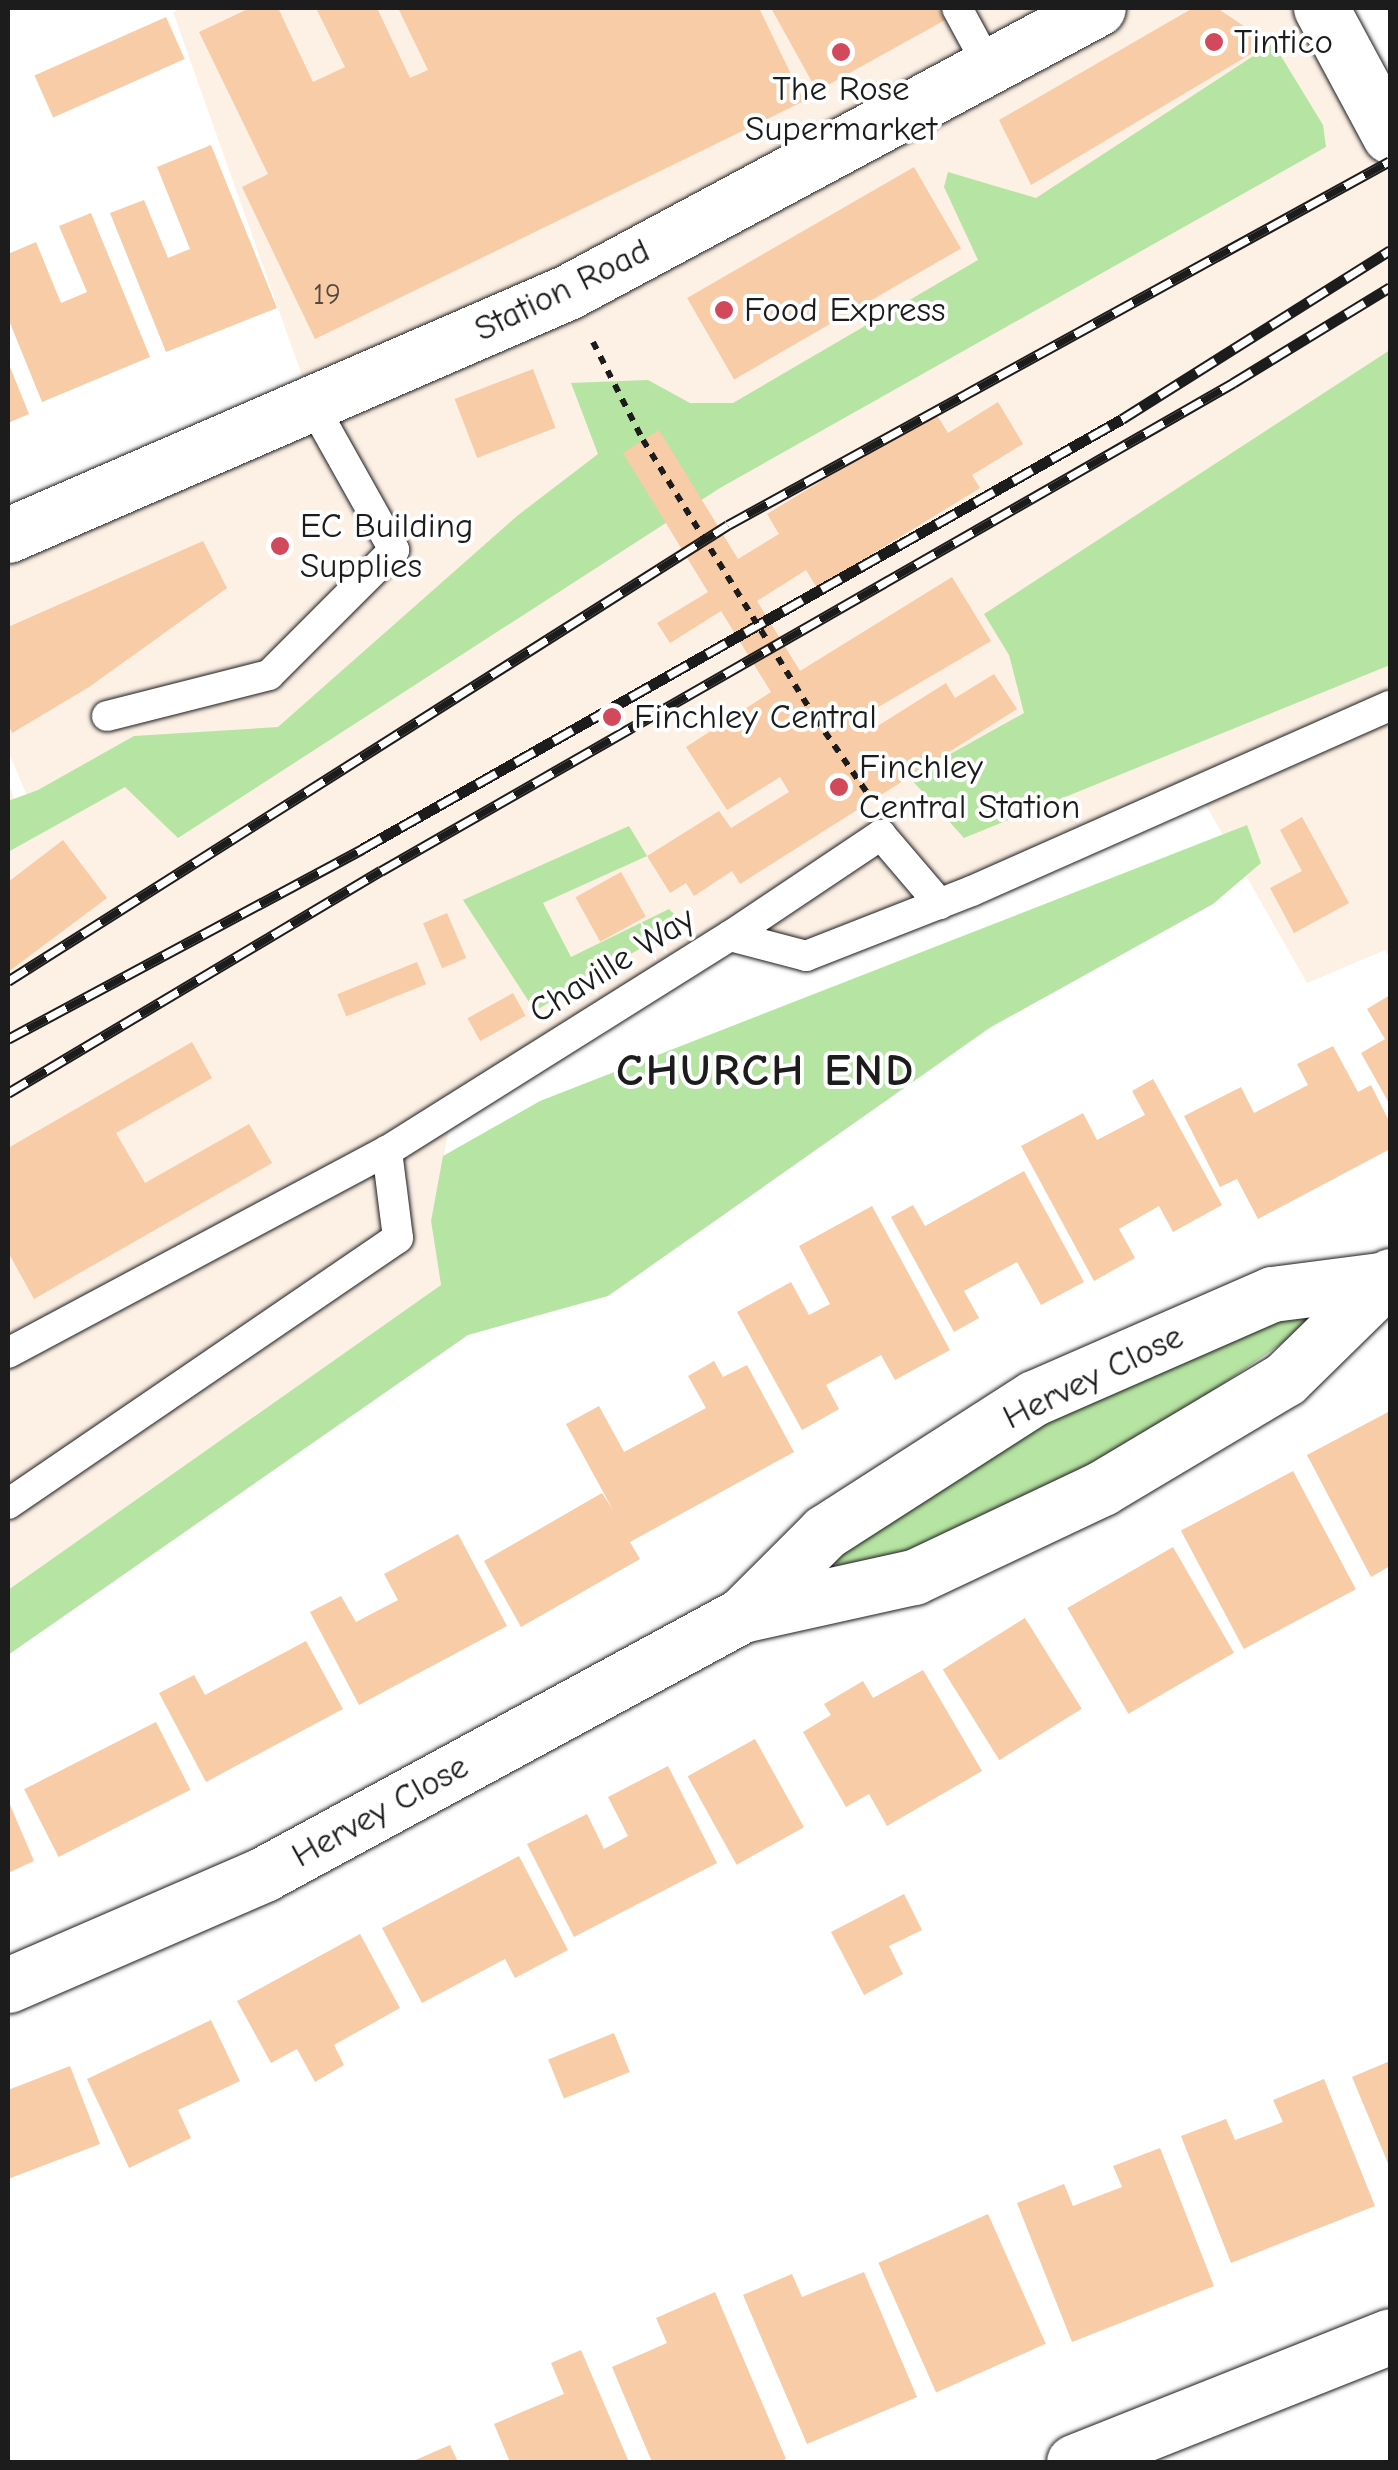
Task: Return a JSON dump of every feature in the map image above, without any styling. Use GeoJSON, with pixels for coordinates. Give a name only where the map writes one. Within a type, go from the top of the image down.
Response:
{"type":"FeatureCollection","features":[{"type":"Feature","properties":{"kind":"street","name":"Station Road"},"geometry":{"type":"LineString","coordinates":[[8,535],[568,292],[1098,8]]}},
{"type":"Feature","properties":{"kind":"street"},"geometry":{"type":"LineString","coordinates":[[1334,29],[1390,136]]}},
{"type":"Feature","properties":{"kind":"street","name":"Hervey Close"},"geometry":{"type":"LineString","coordinates":[[8,1985],[264,1874],[742,1615],[914,1576],[1102,1488],[1285,1379],[1386,1278]]}},
{"type":"Feature","properties":{"kind":"street","name":"Hervey Close"},"geometry":{"type":"LineString","coordinates":[[742,1615],[825,1532],[1034,1398],[1272,1294],[1386,1278]]}},
{"type":"Feature","properties":{"kind":"street"},"geometry":{"type":"LineString","coordinates":[[1074,2462],[1390,2336]]}},
{"type":"Feature","properties":{"kind":"lane"},"geometry":{"type":"LineString","coordinates":[[957,8],[989,66]]}},
{"type":"Feature","properties":{"kind":"lane"},"geometry":{"type":"LineString","coordinates":[[107,716],[269,675],[394,550],[312,404]]}},
{"type":"Feature","properties":{"kind":"lane","name":"Chaville Way"},"geometry":{"type":"LineString","coordinates":[[8,1354],[387,1151],[730,936],[806,956],[940,904],[1390,706]]}},
{"type":"Feature","properties":{"kind":"lane"},"geometry":{"type":"LineString","coordinates":[[730,936],[881,835],[940,904]]}},
{"type":"Feature","properties":{"kind":"lane"},"geometry":{"type":"LineString","coordinates":[[8,1504],[398,1238],[387,1151]]}},
{"type":"Feature","properties":{"kind":"path"},"geometry":{"type":"LineString","coordinates":[[568,292],[643,440],[816,719],[872,800]]}},
{"type":"Feature","properties":{"kind":"shaded area"},"geometry":{"type":"Polygon","coordinates":[[[182,8],[1320,8],[1390,136],[1390,959],[1385,950],[1307,983],[1199,793],[806,956],[729,937],[452,1113],[431,1221],[441,1285],[8,1590],[8,791],[11,789],[23,835],[40,826],[8,751],[8,534],[312,404],[173,12],[182,8]]]}},
{"type":"Feature","properties":{"kind":"green space"},"geometry":{"type":"Polygon","coordinates":[[[1273,43],[1323,125],[1326,147],[720,488],[178,838],[125,787],[8,852],[8,801],[38,790],[134,736],[278,727],[517,516],[598,454],[571,383],[648,380],[690,403],[733,403],[978,260],[944,187],[948,172],[1036,198],[1273,43]]]}},
{"type":"Feature","properties":{"kind":"green space"},"geometry":{"type":"Polygon","coordinates":[[[1390,350],[1390,665],[964,838],[909,777],[1024,713],[1009,655],[984,614],[1390,350]]]}},
{"type":"Feature","properties":{"kind":"green space"},"geometry":{"type":"Polygon","coordinates":[[[1247,825],[1261,863],[1213,904],[991,1027],[608,1296],[468,1335],[8,1655],[8,1590],[441,1285],[431,1221],[443,1156],[540,1101],[1247,825]]]}},
{"type":"Feature","properties":{"kind":"green space"},"geometry":{"type":"Polygon","coordinates":[[[629,826],[647,856],[543,903],[571,957],[669,909],[683,923],[535,1011],[463,900],[629,826]]]}},
{"type":"Feature","properties":{"kind":"green space"},"geometry":{"type":"Polygon","coordinates":[[[1321,1303],[1322,1316],[1158,1428],[952,1540],[844,1574],[830,1556],[1015,1437],[1125,1379],[1321,1303]]]}},
{"type":"Feature","properties":{"kind":"building"},"geometry":{"type":"Polygon","coordinates":[[[250,8],[278,8],[313,82],[345,67],[316,8],[377,8],[410,78],[428,70],[398,8],[759,8],[804,101],[315,339],[242,187],[268,174],[199,32],[250,8]]]}},
{"type":"Feature","properties":{"kind":"building"},"geometry":{"type":"Polygon","coordinates":[[[771,8],[938,8],[945,20],[817,91],[771,8]]]}},
{"type":"Feature","properties":{"kind":"building"},"geometry":{"type":"Polygon","coordinates":[[[1193,8],[1217,8],[1269,43],[1031,185],[999,120],[1193,8]]]}},
{"type":"Feature","properties":{"kind":"building"},"geometry":{"type":"Polygon","coordinates":[[[166,17],[185,59],[53,118],[34,76],[166,17]]]}},
{"type":"Feature","properties":{"kind":"building"},"geometry":{"type":"Polygon","coordinates":[[[211,145],[277,308],[166,352],[110,213],[144,200],[168,258],[190,249],[157,167],[211,145]]]}},
{"type":"Feature","properties":{"kind":"building"},"geometry":{"type":"Polygon","coordinates":[[[914,167],[961,248],[734,379],[687,298],[914,167]]]}},
{"type":"Feature","properties":{"kind":"building"},"geometry":{"type":"Polygon","coordinates":[[[91,213],[150,357],[42,402],[8,318],[8,254],[36,242],[61,303],[87,292],[59,226],[91,213]]]}},
{"type":"Feature","properties":{"kind":"building"},"geometry":{"type":"Polygon","coordinates":[[[8,362],[29,414],[8,423],[8,362]]]}},
{"type":"Feature","properties":{"kind":"building"},"geometry":{"type":"Polygon","coordinates":[[[533,369],[556,428],[477,458],[455,399],[533,369]]]}},
{"type":"Feature","properties":{"kind":"building"},"geometry":{"type":"Polygon","coordinates":[[[998,402],[1023,444],[972,475],[980,488],[817,588],[806,570],[757,601],[800,671],[952,577],[991,641],[856,720],[865,734],[946,683],[955,698],[994,674],[1017,709],[740,884],[732,871],[694,896],[686,883],[670,893],[647,856],[719,811],[731,828],[789,792],[780,777],[727,810],[686,747],[771,692],[721,611],[670,643],[657,623],[708,592],[623,453],[659,430],[738,559],[779,534],[767,514],[935,412],[948,433],[998,402]]]}},
{"type":"Feature","properties":{"kind":"building"},"geometry":{"type":"Polygon","coordinates":[[[203,541],[227,588],[89,687],[12,733],[8,724],[8,627],[203,541]]]}},
{"type":"Feature","properties":{"kind":"building"},"geometry":{"type":"Polygon","coordinates":[[[1302,817],[1349,903],[1294,933],[1270,888],[1302,871],[1280,830],[1302,817]]]}},
{"type":"Feature","properties":{"kind":"building"},"geometry":{"type":"Polygon","coordinates":[[[63,840],[107,898],[8,972],[8,882],[63,840]]]}},
{"type":"Feature","properties":{"kind":"building"},"geometry":{"type":"Polygon","coordinates":[[[621,872],[646,917],[600,942],[576,897],[621,872]]]}},
{"type":"Feature","properties":{"kind":"building"},"geometry":{"type":"Polygon","coordinates":[[[447,913],[466,958],[442,968],[423,923],[447,913]]]}},
{"type":"Feature","properties":{"kind":"building"},"geometry":{"type":"Polygon","coordinates":[[[417,962],[426,984],[346,1016],[337,994],[417,962]]]}},
{"type":"Feature","properties":{"kind":"building"},"geometry":{"type":"Polygon","coordinates":[[[513,993],[526,1016],[480,1041],[468,1018],[513,993]]]}},
{"type":"Feature","properties":{"kind":"building"},"geometry":{"type":"Polygon","coordinates":[[[1390,995],[1390,1105],[1361,1053],[1385,1039],[1367,1009],[1390,995]]]}},
{"type":"Feature","properties":{"kind":"building"},"geometry":{"type":"Polygon","coordinates":[[[192,1042],[212,1078],[116,1133],[145,1183],[249,1124],[272,1163],[34,1299],[8,1252],[8,1148],[192,1042]]]}},
{"type":"Feature","properties":{"kind":"building"},"geometry":{"type":"Polygon","coordinates":[[[1333,1046],[1358,1092],[1371,1085],[1390,1123],[1390,1149],[1258,1219],[1237,1179],[1220,1187],[1184,1116],[1241,1087],[1254,1113],[1308,1085],[1297,1064],[1333,1046]]]}},
{"type":"Feature","properties":{"kind":"building"},"geometry":{"type":"Polygon","coordinates":[[[1153,1079],[1222,1205],[1173,1232],[1159,1206],[1119,1229],[1135,1258],[1094,1281],[1021,1146],[1083,1113],[1097,1140],[1145,1115],[1132,1091],[1153,1079]]]}},
{"type":"Feature","properties":{"kind":"building"},"geometry":{"type":"Polygon","coordinates":[[[1024,1171],[1084,1282],[1041,1305],[1017,1262],[964,1291],[979,1318],[954,1332],[891,1217],[913,1205],[925,1226],[1024,1171]]]}},
{"type":"Feature","properties":{"kind":"building"},"geometry":{"type":"Polygon","coordinates":[[[872,1206],[950,1350],[895,1380],[881,1355],[826,1385],[839,1409],[802,1430],[737,1312],[791,1282],[809,1315],[830,1304],[799,1246],[872,1206]]]}},
{"type":"Feature","properties":{"kind":"building"},"geometry":{"type":"Polygon","coordinates":[[[714,1361],[723,1377],[747,1365],[794,1452],[630,1542],[640,1559],[521,1627],[484,1561],[602,1493],[613,1510],[566,1424],[599,1406],[624,1452],[706,1408],[688,1376],[714,1361]]]}},
{"type":"Feature","properties":{"kind":"building"},"geometry":{"type":"Polygon","coordinates":[[[1390,1411],[1390,1566],[1371,1577],[1307,1455],[1390,1411]]]}},
{"type":"Feature","properties":{"kind":"building"},"geometry":{"type":"Polygon","coordinates":[[[1293,1471],[1356,1589],[1244,1649],[1181,1531],[1293,1471]]]}},
{"type":"Feature","properties":{"kind":"building"},"geometry":{"type":"Polygon","coordinates":[[[458,1534],[507,1626],[359,1705],[310,1612],[341,1596],[356,1622],[398,1600],[384,1574],[458,1534]]]}},
{"type":"Feature","properties":{"kind":"building"},"geometry":{"type":"Polygon","coordinates":[[[1173,1547],[1234,1653],[1128,1714],[1067,1608],[1173,1547]]]}},
{"type":"Feature","properties":{"kind":"building"},"geometry":{"type":"Polygon","coordinates":[[[1025,1618],[1082,1709],[999,1760],[943,1669],[1025,1618]]]}},
{"type":"Feature","properties":{"kind":"building"},"geometry":{"type":"Polygon","coordinates":[[[306,1641],[343,1709],[206,1782],[159,1693],[194,1675],[205,1695],[306,1641]]]}},
{"type":"Feature","properties":{"kind":"building"},"geometry":{"type":"Polygon","coordinates":[[[923,1670],[982,1771],[887,1826],[869,1794],[846,1807],[803,1732],[831,1715],[824,1704],[863,1681],[873,1698],[923,1670]]]}},
{"type":"Feature","properties":{"kind":"building"},"geometry":{"type":"Polygon","coordinates":[[[156,1722],[191,1790],[59,1857],[24,1789],[156,1722]]]}},
{"type":"Feature","properties":{"kind":"building"},"geometry":{"type":"Polygon","coordinates":[[[755,1739],[804,1827],[737,1865],[688,1776],[755,1739]]]}},
{"type":"Feature","properties":{"kind":"building"},"geometry":{"type":"Polygon","coordinates":[[[668,1766],[717,1863],[574,1937],[527,1844],[587,1814],[604,1849],[628,1836],[608,1797],[668,1766]]]}},
{"type":"Feature","properties":{"kind":"building"},"geometry":{"type":"Polygon","coordinates":[[[8,1800],[34,1861],[8,1873],[8,1800]]]}},
{"type":"Feature","properties":{"kind":"building"},"geometry":{"type":"Polygon","coordinates":[[[519,1856],[568,1950],[515,1978],[505,1959],[422,2003],[382,1928],[519,1856]]]}},
{"type":"Feature","properties":{"kind":"building"},"geometry":{"type":"Polygon","coordinates":[[[904,1894],[922,1930],[889,1946],[903,1974],[864,1995],[831,1932],[904,1894]]]}},
{"type":"Feature","properties":{"kind":"building"},"geometry":{"type":"Polygon","coordinates":[[[360,1934],[400,2008],[334,2045],[344,2065],[315,2082],[297,2049],[271,2063],[237,2001],[360,1934]]]}},
{"type":"Feature","properties":{"kind":"building"},"geometry":{"type":"Polygon","coordinates":[[[211,2020],[240,2081],[178,2110],[191,2138],[129,2168],[87,2079],[211,2020]]]}},
{"type":"Feature","properties":{"kind":"building"},"geometry":{"type":"Polygon","coordinates":[[[614,2033],[630,2072],[564,2099],[548,2060],[614,2033]]]}},
{"type":"Feature","properties":{"kind":"building"},"geometry":{"type":"Polygon","coordinates":[[[1390,2061],[1390,2168],[1352,2077],[1390,2061]]]}},
{"type":"Feature","properties":{"kind":"building"},"geometry":{"type":"Polygon","coordinates":[[[70,2066],[100,2144],[8,2179],[8,2090],[70,2066]]]}},
{"type":"Feature","properties":{"kind":"building"},"geometry":{"type":"Polygon","coordinates":[[[1324,2079],[1375,2206],[1231,2263],[1181,2136],[1226,2119],[1235,2140],[1283,2122],[1273,2100],[1324,2079]]]}},
{"type":"Feature","properties":{"kind":"building"},"geometry":{"type":"Polygon","coordinates":[[[1160,2148],[1214,2286],[1072,2342],[1017,2203],[1064,2184],[1073,2206],[1122,2187],[1113,2166],[1160,2148]]]}},
{"type":"Feature","properties":{"kind":"building"},"geometry":{"type":"Polygon","coordinates":[[[988,2214],[1046,2344],[936,2393],[878,2263],[988,2214]]]}},
{"type":"Feature","properties":{"kind":"building"},"geometry":{"type":"Polygon","coordinates":[[[864,2272],[917,2397],[807,2444],[743,2295],[792,2274],[802,2297],[864,2272]]]}},
{"type":"Feature","properties":{"kind":"building"},"geometry":{"type":"Polygon","coordinates":[[[715,2292],[786,2459],[779,2462],[652,2462],[612,2367],[667,2343],[656,2318],[715,2292]]]}},
{"type":"Feature","properties":{"kind":"building"},"geometry":{"type":"Polygon","coordinates":[[[581,2350],[629,2462],[510,2462],[494,2424],[564,2394],[551,2363],[581,2350]]]}},
{"type":"Feature","properties":{"kind":"building"},"geometry":{"type":"Polygon","coordinates":[[[450,2445],[458,2462],[411,2462],[450,2445]]]}},
{"type":"Feature","properties":{"kind":"railway"},"geometry":{"type":"LineString","coordinates":[[8,981],[728,525],[1390,161]]}},
{"type":"Feature","properties":{"kind":"railway"},"geometry":{"type":"LineString","coordinates":[[8,1039],[362,849],[1122,419],[1390,250]]}},
{"type":"Feature","properties":{"kind":"railway"},"geometry":{"type":"LineString","coordinates":[[8,1093],[381,871],[1233,383],[1390,287]]}},
{"type":"Feature","properties":{"kind":"place","name":"Tintico"},"geometry":{"type":"Point","coordinates":[1214,42]}},
{"type":"Feature","properties":{"kind":"place","name":"The Rose Supermarket"},"geometry":{"type":"Point","coordinates":[841,52]}},
{"type":"Feature","properties":{"kind":"place","name":"Food Express"},"geometry":{"type":"Point","coordinates":[724,310]}},
{"type":"Feature","properties":{"kind":"place","name":"EC Building Supplies"},"geometry":{"type":"Point","coordinates":[280,546]}},
{"type":"Feature","properties":{"kind":"place","name":"Finchley Central"},"geometry":{"type":"Point","coordinates":[612,717]}},
{"type":"Feature","properties":{"kind":"place","name":"Finchley Central Station"},"geometry":{"type":"Point","coordinates":[839,787]}},
{"type":"Feature","properties":{"kind":"district","name":"CHURCH END"},"geometry":{"type":"Point","coordinates":[766,1071]}}]}
